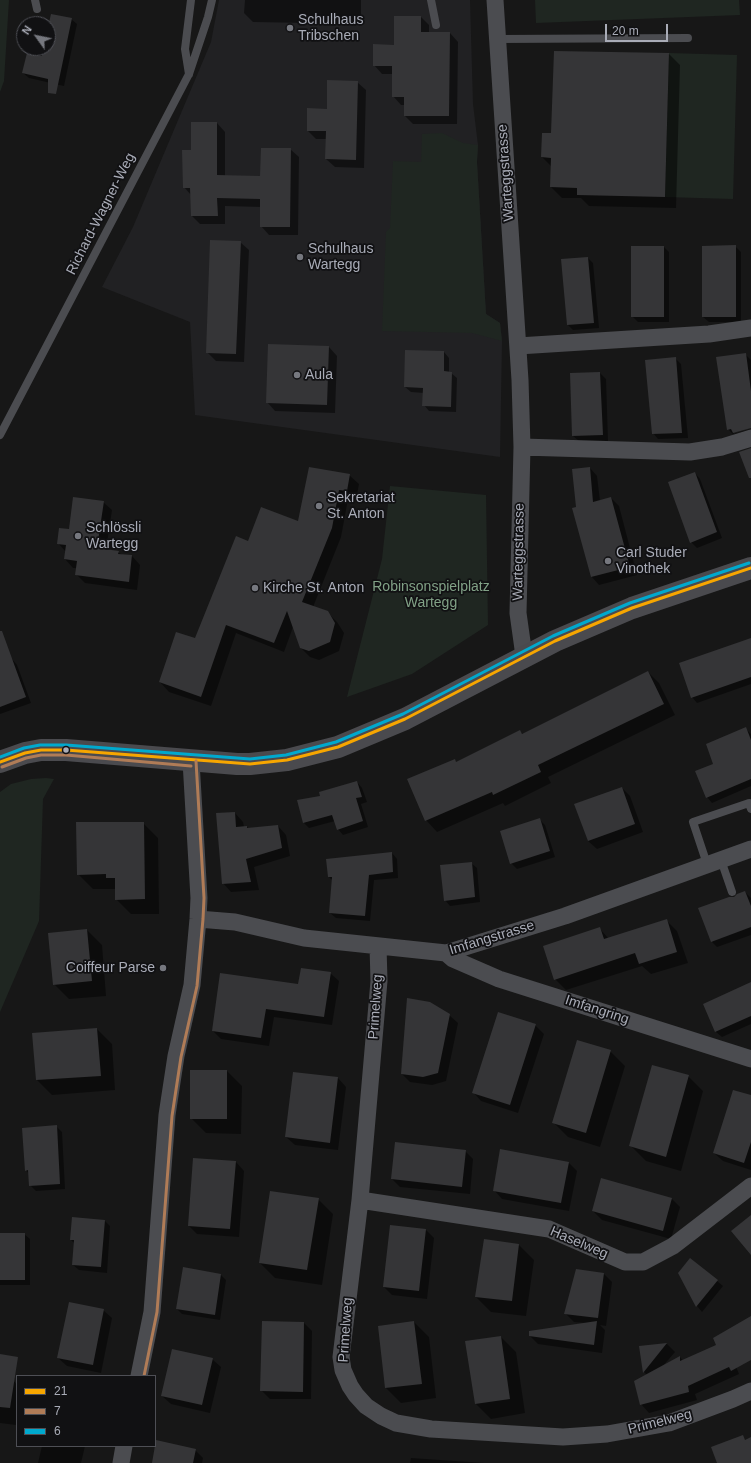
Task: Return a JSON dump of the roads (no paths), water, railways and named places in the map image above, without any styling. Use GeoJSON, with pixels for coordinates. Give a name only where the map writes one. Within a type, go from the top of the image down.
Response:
{"type":"FeatureCollection","features":[{"type":"Feature","properties":{"kind":"street","name":"Warteggstrasse"},"geometry":{"type":"LineString","coordinates":[[495,0],[518,346],[522,447],[518,613],[524,656]]}},
{"type":"Feature","properties":{"kind":"street"},"geometry":{"type":"LineString","coordinates":[[518,346],[710,334],[751,328]]}},
{"type":"Feature","properties":{"kind":"street"},"geometry":{"type":"LineString","coordinates":[[522,447],[690,452],[722,447],[751,438]]}},
{"type":"Feature","properties":{"kind":"street"},"geometry":{"type":"LineString","coordinates":[[0,762],[26,753],[41,750],[66,750],[237,764],[265,763],[287,760],[338,746],[405,719],[524,656],[570,634],[632,608],[751,568]]}},
{"type":"Feature","properties":{"kind":"street"},"geometry":{"type":"LineString","coordinates":[[139,1375],[152,1312],[167,1115],[176,1056],[192,985],[198,920],[199,898],[191,761]]}},
{"type":"Feature","properties":{"kind":"street","name":"Imfangstrasse"},"geometry":{"type":"LineString","coordinates":[[198,920],[235,922],[301,937],[446,953],[565,916],[751,849]]}},
{"type":"Feature","properties":{"kind":"street","name":"Primelweg"},"geometry":{"type":"LineString","coordinates":[[378,946],[379,981],[360,1200],[342,1357],[343,1370],[356,1395],[366,1406],[381,1416],[396,1423],[431,1428],[543,1436],[586,1436],[607,1434],[669,1423],[751,1391]]}},
{"type":"Feature","properties":{"kind":"street","name":"Imfangring"},"geometry":{"type":"LineString","coordinates":[[446,953],[452,959],[499,979],[751,1059]]}},
{"type":"Feature","properties":{"kind":"street","name":"Haselweg"},"geometry":{"type":"LineString","coordinates":[[360,1200],[549,1229],[625,1262],[644,1262],[673,1246],[751,1186]]}},
{"type":"Feature","properties":{"kind":"street"},"geometry":{"type":"LineString","coordinates":[[121,1463],[124,1447]]}},
{"type":"Feature","properties":{"kind":"lane"},"geometry":{"type":"LineString","coordinates":[[35,0],[37,9]]}},
{"type":"Feature","properties":{"kind":"lane"},"geometry":{"type":"LineString","coordinates":[[189,74],[185,49],[191,0]]}},
{"type":"Feature","properties":{"kind":"lane","name":"Richard-Wagner-Weg"},"geometry":{"type":"LineString","coordinates":[[0,435],[189,74],[208,17],[212,0]]}},
{"type":"Feature","properties":{"kind":"lane"},"geometry":{"type":"LineString","coordinates":[[431,0],[436,25]]}},
{"type":"Feature","properties":{"kind":"lane"},"geometry":{"type":"LineString","coordinates":[[498,39],[688,38]]}},
{"type":"Feature","properties":{"kind":"lane"},"geometry":{"type":"LineString","coordinates":[[732,892],[693,822],[749,803],[751,810]]}},
{"type":"Feature","properties":{"kind":"place","name":"Schulhaus Tribschen"},"geometry":{"type":"Point","coordinates":[290,28]}},
{"type":"Feature","properties":{"kind":"place","name":"Schulhaus Wartegg"},"geometry":{"type":"Point","coordinates":[300,257]}},
{"type":"Feature","properties":{"kind":"place","name":"Aula"},"geometry":{"type":"Point","coordinates":[297,375]}},
{"type":"Feature","properties":{"kind":"place","name":"Sekretariat St. Anton"},"geometry":{"type":"Point","coordinates":[319,506]}},
{"type":"Feature","properties":{"kind":"place","name":"Schlössli Wartegg"},"geometry":{"type":"Point","coordinates":[78,536]}},
{"type":"Feature","properties":{"kind":"place","name":"Carl Studer Vinothek"},"geometry":{"type":"Point","coordinates":[608,561]}},
{"type":"Feature","properties":{"kind":"place","name":"Kirche St. Anton"},"geometry":{"type":"Point","coordinates":[255,588]}},
{"type":"Feature","properties":{"kind":"place","name":"Coiffeur Parse"},"geometry":{"type":"Point","coordinates":[163,968]}},
{"type":"Feature","properties":{"kind":"park label","name":"Robinsonspielplatz Wartegg"},"geometry":{"type":"Point","coordinates":[431,596]}}]}
